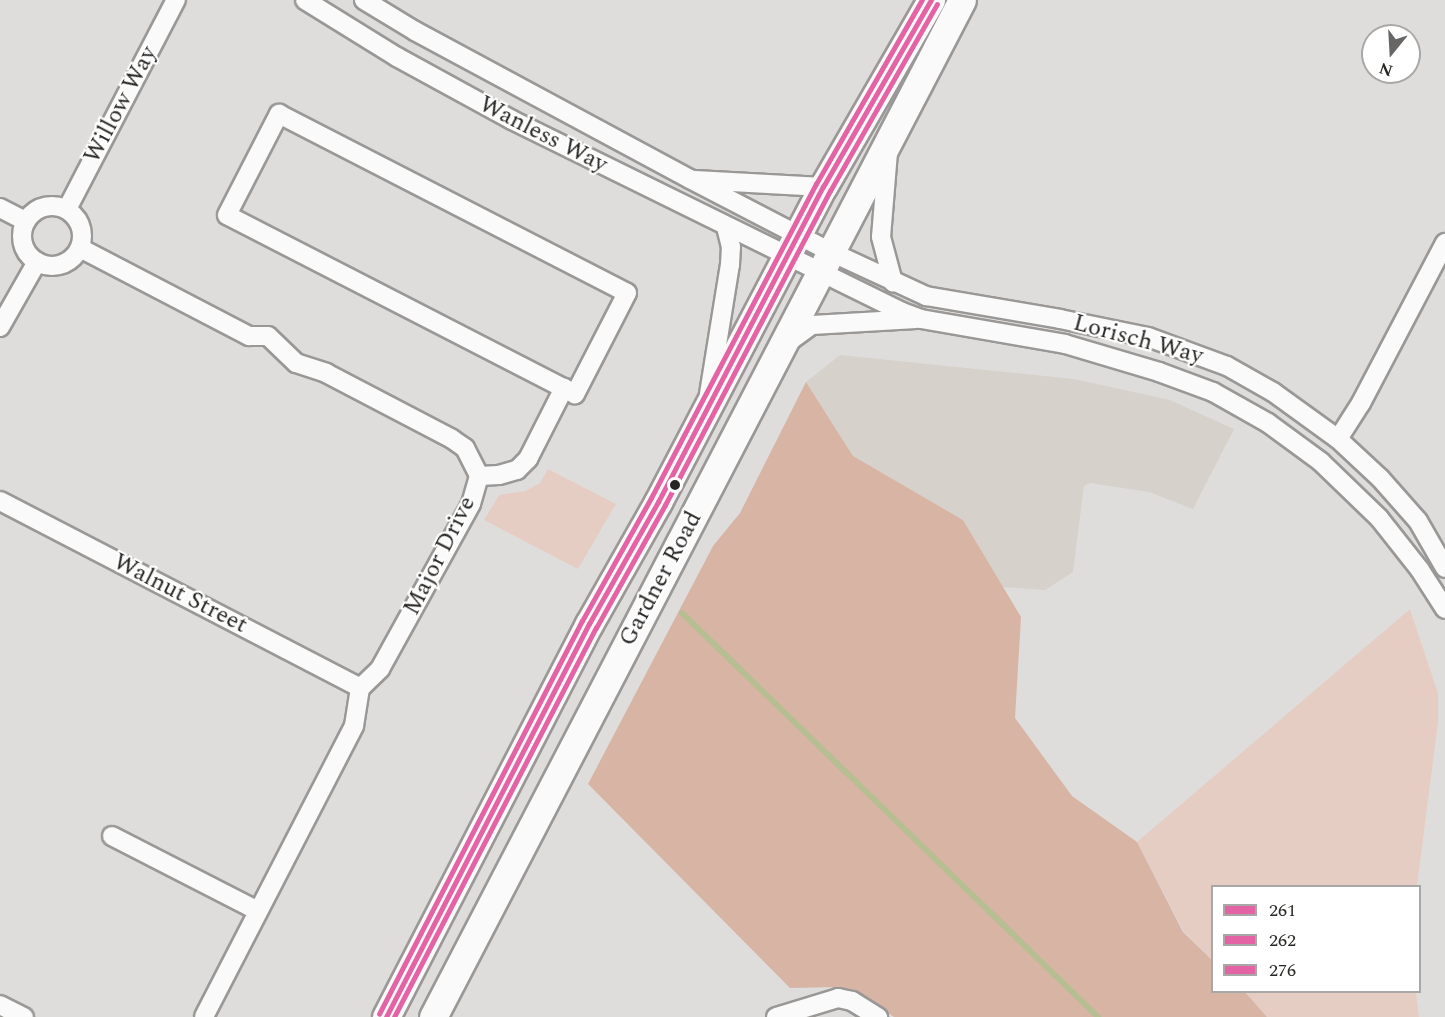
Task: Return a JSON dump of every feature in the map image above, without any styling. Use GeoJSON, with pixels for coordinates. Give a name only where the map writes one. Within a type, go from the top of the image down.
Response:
{"type":"FeatureCollection","features":[{"type":"Feature","properties":{"kind":"street","name":"Willow Way"},"geometry":{"type":"LineString","coordinates":[[67,209],[176,0]]}},
{"type":"Feature","properties":{"kind":"street","name":"Wanless Way"},"geometry":{"type":"LineString","coordinates":[[305,0],[397,57],[512,120],[726,227],[794,246]]}},
{"type":"Feature","properties":{"kind":"street","name":"Wanless Way"},"geometry":{"type":"LineString","coordinates":[[364,0],[415,31],[690,179],[794,246]]}},
{"type":"Feature","properties":{"kind":"street","name":"Gardner Road"},"geometry":{"type":"LineString","coordinates":[[386,1017],[589,624],[707,411],[823,187],[931,0]]}},
{"type":"Feature","properties":{"kind":"street","name":"Gardner Road"},"geometry":{"type":"LineString","coordinates":[[433,1017],[962,0]]}},
{"type":"Feature","properties":{"kind":"street"},"geometry":{"type":"LineString","coordinates":[[279,114],[627,293],[574,394],[564,388],[227,215],[279,114]]}},
{"type":"Feature","properties":{"kind":"street","name":"Gardner Road"},"geometry":{"type":"LineString","coordinates":[[888,141],[881,237],[893,282]]}},
{"type":"Feature","properties":{"kind":"street"},"geometry":{"type":"LineString","coordinates":[[690,179],[823,187]]}},
{"type":"Feature","properties":{"kind":"street"},"geometry":{"type":"LineString","coordinates":[[49,206],[67,209],[74,214],[82,230],[80,248],[76,255],[62,264],[45,265],[37,262],[30,256],[22,239],[26,220],[39,208],[49,206]]}},
{"type":"Feature","properties":{"kind":"street"},"geometry":{"type":"LineString","coordinates":[[0,208],[26,220]]}},
{"type":"Feature","properties":{"kind":"street"},"geometry":{"type":"LineString","coordinates":[[707,411],[730,265],[731,247],[726,227]]}},
{"type":"Feature","properties":{"kind":"street"},"geometry":{"type":"LineString","coordinates":[[1338,439],[1361,403],[1445,243]]}},
{"type":"Feature","properties":{"kind":"street","name":"Lorisch Way"},"geometry":{"type":"LineString","coordinates":[[794,246],[826,262],[921,319]]}},
{"type":"Feature","properties":{"kind":"street","name":"Major Drive"},"geometry":{"type":"LineString","coordinates":[[80,248],[249,336],[268,336],[297,363],[326,374],[465,448],[479,476],[471,504],[380,669],[360,688]]}},
{"type":"Feature","properties":{"kind":"street"},"geometry":{"type":"LineString","coordinates":[[0,327],[37,262]]}},
{"type":"Feature","properties":{"kind":"street","name":"Lorisch Way"},"geometry":{"type":"LineString","coordinates":[[826,262],[893,282],[926,296],[1071,321],[1148,338],[1227,366],[1273,392],[1338,439],[1380,478],[1418,521],[1445,568]]}},
{"type":"Feature","properties":{"kind":"street","name":"Lorisch Way"},"geometry":{"type":"LineString","coordinates":[[783,346],[812,325],[921,319],[1065,344],[1159,372],[1213,392],[1268,423],[1321,462],[1379,518],[1420,570],[1445,609]]}},
{"type":"Feature","properties":{"kind":"street"},"geometry":{"type":"LineString","coordinates":[[479,476],[500,475],[517,470],[528,459],[564,388]]}},
{"type":"Feature","properties":{"kind":"street","name":"Walnut Street"},"geometry":{"type":"LineString","coordinates":[[0,501],[360,688]]}},
{"type":"Feature","properties":{"kind":"street"},"geometry":{"type":"LineString","coordinates":[[204,1017],[354,726],[360,688]]}},
{"type":"Feature","properties":{"kind":"street"},"geometry":{"type":"LineString","coordinates":[[112,836],[258,911]]}},
{"type":"Feature","properties":{"kind":"street"},"geometry":{"type":"LineString","coordinates":[[776,1017],[838,998],[852,1001],[878,1017]]}},
{"type":"Feature","properties":{"kind":"street"},"geometry":{"type":"LineString","coordinates":[[0,1005],[24,1017]]}},
{"type":"Feature","properties":{"kind":"shaded area"},"geometry":{"type":"Polygon","coordinates":[[[840,355],[1074,379],[1170,400],[1234,429],[1193,509],[1149,492],[1090,483],[1084,486],[1073,572],[1045,590],[1002,587],[963,520],[853,456],[806,382],[840,355]]]}},
{"type":"Feature","properties":{"kind":"shaded area"},"geometry":{"type":"Polygon","coordinates":[[[806,382],[853,456],[963,520],[1021,617],[1015,718],[1072,796],[1137,842],[1183,932],[1211,959],[1211,993],[1246,993],[1267,1017],[894,1017],[854,990],[840,987],[790,988],[588,784],[713,546],[740,513],[806,382]]]}},
{"type":"Feature","properties":{"kind":"shaded area"},"geometry":{"type":"Polygon","coordinates":[[[548,469],[616,504],[578,569],[484,520],[499,495],[525,491],[540,483],[548,469]]]}},
{"type":"Feature","properties":{"kind":"shaded area"},"geometry":{"type":"Polygon","coordinates":[[[1410,609],[1438,693],[1438,722],[1417,885],[1211,885],[1211,959],[1184,932],[1137,842],[1410,609]]]}},
{"type":"Feature","properties":{"kind":"shaded area"},"geometry":{"type":"Polygon","coordinates":[[[1246,993],[1416,993],[1419,1017],[1267,1017],[1246,993]]]}},
{"type":"Feature","properties":{"kind":"waterway"},"geometry":{"type":"LineString","coordinates":[[682,613],[1098,1017]]}},
{"type":"Feature","properties":{"kind":"transit line","name":"276"},"geometry":{"type":"LineString","coordinates":[[379,1014],[582,621],[651,498],[816,184],[922,0]]}},
{"type":"Feature","properties":{"kind":"transit line","name":"261"},"geometry":{"type":"LineString","coordinates":[[386,1017],[589,624],[658,502],[823,187],[931,0]]}},
{"type":"Feature","properties":{"kind":"transit line","name":"262"},"geometry":{"type":"LineString","coordinates":[[394,1017],[596,628],[665,505],[830,191],[937,4]]}}]}
